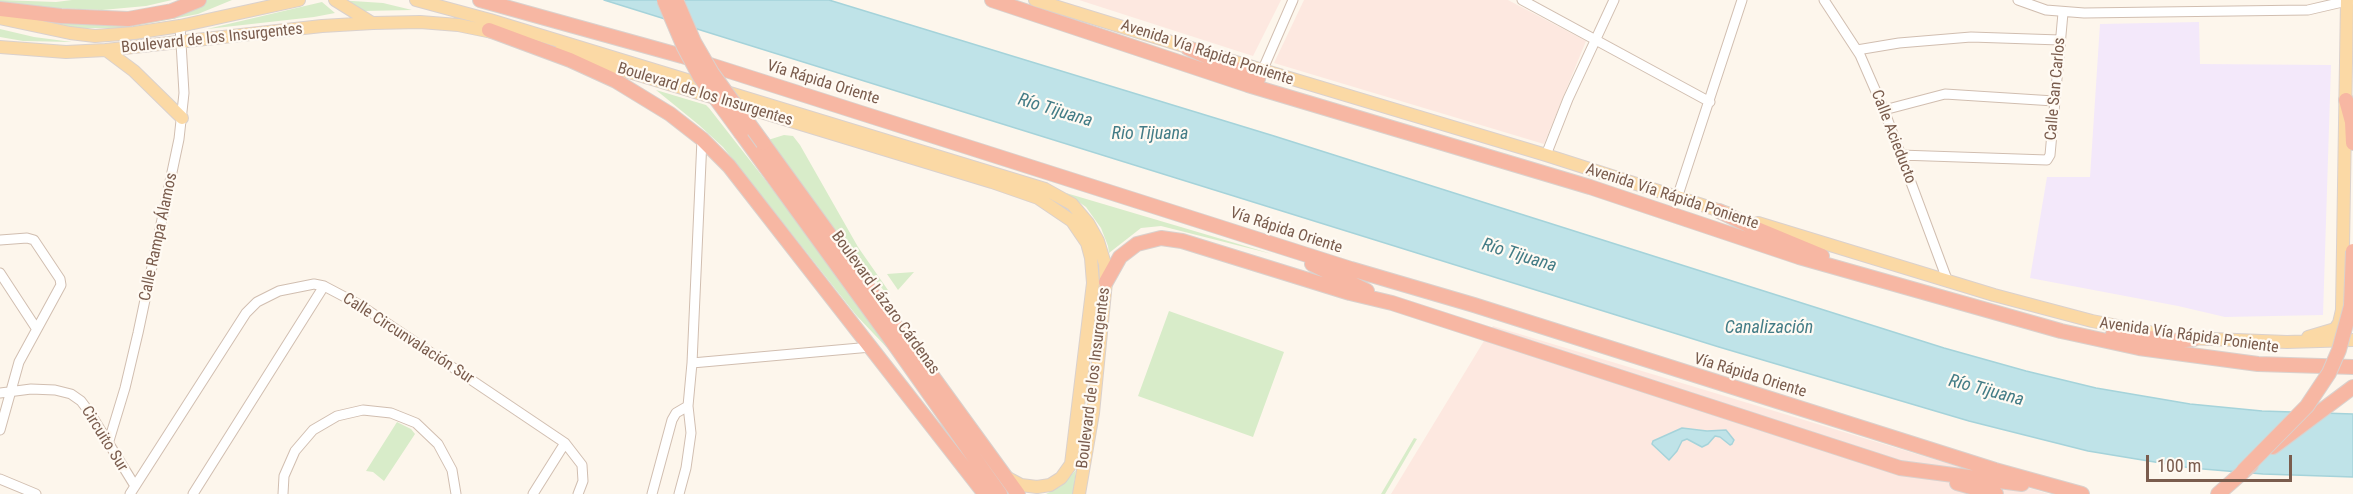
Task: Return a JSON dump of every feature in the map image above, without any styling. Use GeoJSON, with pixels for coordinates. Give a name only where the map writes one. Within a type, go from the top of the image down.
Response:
{"type":"FeatureCollection","features":[{"type":"Feature","properties":{"kind":"highway"},"geometry":{"type":"LineString","coordinates":[[0,9],[60,16],[128,19],[172,11],[199,0]]}},
{"type":"Feature","properties":{"kind":"highway","name":"Vía Rápida Oriente"},"geometry":{"type":"LineString","coordinates":[[480,0],[682,56],[1269,243],[1474,305],[1995,470],[2082,494]]}},
{"type":"Feature","properties":{"kind":"highway","name":"Boulevard Lázaro Cárdenas"},"geometry":{"type":"LineString","coordinates":[[664,0],[684,47],[700,76],[1000,494]]}},
{"type":"Feature","properties":{"kind":"highway","name":"Boulevard Lázaro Cárdenas"},"geometry":{"type":"LineString","coordinates":[[676,0],[694,42],[712,73],[1018,494]]}},
{"type":"Feature","properties":{"kind":"highway","name":"Avenida Vía Rápida Poniente"},"geometry":{"type":"LineString","coordinates":[[992,0],[1238,81],[1590,187],[1779,251],[2061,331],[2139,348],[2239,362],[2291,367],[2353,367]]}},
{"type":"Feature","properties":{"kind":"highway"},"geometry":{"type":"LineString","coordinates":[[489,30],[570,60],[616,81],[669,114],[702,139],[729,166],[985,494]]}},
{"type":"Feature","properties":{"kind":"highway"},"geometry":{"type":"LineString","coordinates":[[1188,48],[1326,108]]}},
{"type":"Feature","properties":{"kind":"highway"},"geometry":{"type":"LineString","coordinates":[[2346,100],[2352,122],[2353,143]]}},
{"type":"Feature","properties":{"kind":"highway"},"geometry":{"type":"LineString","coordinates":[[1719,211],[1867,276]]}},
{"type":"Feature","properties":{"kind":"highway"},"geometry":{"type":"LineString","coordinates":[[1106,282],[1126,250],[1137,244],[1161,238],[1182,241],[1350,293],[1392,303],[1900,468],[1996,494]]}},
{"type":"Feature","properties":{"kind":"highway"},"geometry":{"type":"LineString","coordinates":[[1269,243],[1392,303]]}},
{"type":"Feature","properties":{"kind":"highway"},"geometry":{"type":"LineString","coordinates":[[2218,494],[2307,406],[2329,373],[2339,350],[2351,306],[2353,251]]}},
{"type":"Feature","properties":{"kind":"highway"},"geometry":{"type":"LineString","coordinates":[[2061,331],[2083,331],[2176,341],[2194,339]]}},
{"type":"Feature","properties":{"kind":"highway"},"geometry":{"type":"LineString","coordinates":[[2243,471],[2353,387]]}},
{"type":"Feature","properties":{"kind":"highway"},"geometry":{"type":"LineString","coordinates":[[1900,468],[2064,489]]}},
{"type":"Feature","properties":{"kind":"main road","name":"Boulevard de los Insurgentes"},"geometry":{"type":"LineString","coordinates":[[0,18],[51,30],[95,36],[180,26],[259,4],[299,0]]}},
{"type":"Feature","properties":{"kind":"main road"},"geometry":{"type":"LineString","coordinates":[[335,0],[373,23]]}},
{"type":"Feature","properties":{"kind":"main road","name":"Boulevard de los Insurgentes"},"geometry":{"type":"LineString","coordinates":[[416,0],[490,20],[1045,189],[1072,204],[1088,223],[1102,250],[1106,282],[1093,413],[1080,494]]}},
{"type":"Feature","properties":{"kind":"main road","name":"Avenida Vía Rápida Poniente"},"geometry":{"type":"LineString","coordinates":[[1035,0],[1546,155],[1947,282],[2092,321],[2194,339],[2287,342],[2353,340]]}},
{"type":"Feature","properties":{"kind":"main road"},"geometry":{"type":"LineString","coordinates":[[2287,342],[2331,332],[2339,323],[2342,310],[2348,1]]}},
{"type":"Feature","properties":{"kind":"main road","name":"Boulevard de los Insurgentes"},"geometry":{"type":"LineString","coordinates":[[0,46],[66,52],[106,50],[322,26],[420,22],[458,25],[489,30],[1038,198],[1072,220],[1080,230],[1091,258],[1093,283],[1071,464],[1061,478],[1050,485],[1037,487],[1021,485],[1006,477]]}},
{"type":"Feature","properties":{"kind":"main road"},"geometry":{"type":"LineString","coordinates":[[106,50],[134,72],[182,118]]}},
{"type":"Feature","properties":{"kind":"main road"},"geometry":{"type":"LineString","coordinates":[[2342,310],[2346,322],[2353,329]]}},
{"type":"Feature","properties":{"kind":"main road"},"geometry":{"type":"LineString","coordinates":[[1078,407],[1093,413]]}},
{"type":"Feature","properties":{"kind":"street"},"geometry":{"type":"LineString","coordinates":[[1263,69],[1293,0]]}},
{"type":"Feature","properties":{"kind":"street"},"geometry":{"type":"LineString","coordinates":[[1522,0],[1710,102]]}},
{"type":"Feature","properties":{"kind":"street"},"geometry":{"type":"LineString","coordinates":[[1546,155],[1568,99],[1614,0]]}},
{"type":"Feature","properties":{"kind":"street"},"geometry":{"type":"LineString","coordinates":[[1677,198],[1742,0]]}},
{"type":"Feature","properties":{"kind":"street","name":"Calle Acieducto"},"geometry":{"type":"LineString","coordinates":[[1824,0],[1857,50],[1884,110],[1947,282]]}},
{"type":"Feature","properties":{"kind":"street"},"geometry":{"type":"LineString","coordinates":[[2018,0],[2046,10],[2064,13],[2308,10],[2348,1]]}},
{"type":"Feature","properties":{"kind":"street","name":"Calle San Carlos"},"geometry":{"type":"LineString","coordinates":[[1900,155],[2045,161],[2050,155],[2064,13]]}},
{"type":"Feature","properties":{"kind":"street","name":"Calle Rampa Álamos"},"geometry":{"type":"LineString","coordinates":[[108,444],[125,388],[138,333],[182,118],[184,93],[180,26]]}},
{"type":"Feature","properties":{"kind":"street"},"geometry":{"type":"LineString","coordinates":[[1857,50],[1899,43],[1971,37],[2060,40]]}},
{"type":"Feature","properties":{"kind":"street"},"geometry":{"type":"LineString","coordinates":[[1884,110],[1945,94],[2054,101]]}},
{"type":"Feature","properties":{"kind":"street"},"geometry":{"type":"LineString","coordinates":[[680,494],[691,433],[688,406],[702,139]]}},
{"type":"Feature","properties":{"kind":"street"},"geometry":{"type":"LineString","coordinates":[[0,240],[27,238],[34,240],[60,279],[61,285],[19,362],[0,430]]}},
{"type":"Feature","properties":{"kind":"street"},"geometry":{"type":"LineString","coordinates":[[0,273],[36,328]]}},
{"type":"Feature","properties":{"kind":"street","name":"Calle Circunvalación Sur"},"geometry":{"type":"LineString","coordinates":[[132,490],[246,313],[257,302],[279,291],[304,285],[324,286],[360,305],[565,443],[582,465],[583,481],[578,494]]}},
{"type":"Feature","properties":{"kind":"street"},"geometry":{"type":"LineString","coordinates":[[193,494],[324,286]]}},
{"type":"Feature","properties":{"kind":"street"},"geometry":{"type":"LineString","coordinates":[[692,363],[871,346]]}},
{"type":"Feature","properties":{"kind":"street","name":"Circuito Sur"},"geometry":{"type":"LineString","coordinates":[[0,393],[55,390],[71,394],[81,401],[108,444],[132,490]]}},
{"type":"Feature","properties":{"kind":"street"},"geometry":{"type":"LineString","coordinates":[[651,494],[672,420],[681,409],[688,406]]}},
{"type":"Feature","properties":{"kind":"street"},"geometry":{"type":"LineString","coordinates":[[283,494],[284,476],[295,451],[313,430],[337,416],[363,410],[391,413],[416,423],[438,444],[452,470],[456,494]]}},
{"type":"Feature","properties":{"kind":"street"},"geometry":{"type":"LineString","coordinates":[[533,494],[565,443]]}},
{"type":"Feature","properties":{"kind":"street"},"geometry":{"type":"LineString","coordinates":[[0,479],[36,494]]}},
{"type":"Feature","properties":{"kind":"shaded area"},"geometry":{"type":"Polygon","coordinates":[[[1079,0],[1281,0],[1253,56],[1079,0]]]}},
{"type":"Feature","properties":{"kind":"shaded area"},"geometry":{"type":"Polygon","coordinates":[[[1304,0],[1508,0],[1586,41],[1544,144],[1274,63],[1304,0]]]}},
{"type":"Feature","properties":{"kind":"shaded area"},"geometry":{"type":"Polygon","coordinates":[[[2199,22],[2200,64],[2331,65],[2323,315],[2225,317],[2030,278],[2047,177],[2090,177],[2100,24],[2199,22]]]}},
{"type":"Feature","properties":{"kind":"shaded area"},"geometry":{"type":"Polygon","coordinates":[[[1493,326],[2049,494],[1391,494],[1493,326]]]}},
{"type":"Feature","properties":{"kind":"green space"},"geometry":{"type":"Polygon","coordinates":[[[0,0],[56,2],[172,0],[146,6],[102,10],[32,7],[0,3],[0,0]]]}},
{"type":"Feature","properties":{"kind":"green space"},"geometry":{"type":"Polygon","coordinates":[[[207,0],[232,0],[198,14],[125,28],[69,28],[9,17],[70,24],[135,24],[207,0]]]}},
{"type":"Feature","properties":{"kind":"green space"},"geometry":{"type":"Polygon","coordinates":[[[337,0],[383,3],[412,10],[363,11],[337,0]]]}},
{"type":"Feature","properties":{"kind":"green space"},"geometry":{"type":"Polygon","coordinates":[[[322,2],[335,13],[207,29],[322,2]]]}},
{"type":"Feature","properties":{"kind":"green space"},"geometry":{"type":"Polygon","coordinates":[[[0,29],[34,37],[72,42],[23,41],[0,37],[0,29]]]}},
{"type":"Feature","properties":{"kind":"green space"},"geometry":{"type":"Polygon","coordinates":[[[656,90],[706,105],[709,108],[856,296],[890,351],[856,315],[723,147],[656,90]]]}},
{"type":"Feature","properties":{"kind":"green space"},"geometry":{"type":"Polygon","coordinates":[[[784,135],[793,136],[800,145],[858,247],[890,293],[885,292],[827,220],[768,140],[784,135]]]}},
{"type":"Feature","properties":{"kind":"green space"},"geometry":{"type":"Polygon","coordinates":[[[1066,193],[1272,254],[1161,226],[1141,228],[1109,253],[1101,228],[1086,207],[1066,193]]]}},
{"type":"Feature","properties":{"kind":"green space"},"geometry":{"type":"Polygon","coordinates":[[[914,272],[898,290],[887,274],[914,272]]]}},
{"type":"Feature","properties":{"kind":"green space"},"geometry":{"type":"Polygon","coordinates":[[[1169,311],[1284,352],[1253,437],[1138,396],[1169,311]]]}},
{"type":"Feature","properties":{"kind":"green space"},"geometry":{"type":"Polygon","coordinates":[[[397,422],[411,429],[415,434],[384,481],[373,472],[366,471],[397,422]]]}},
{"type":"Feature","properties":{"kind":"green space"},"geometry":{"type":"Polygon","coordinates":[[[1414,438],[1417,439],[1385,494],[1381,494],[1414,438]]]}},
{"type":"Feature","properties":{"kind":"green space"},"geometry":{"type":"Polygon","coordinates":[[[1076,470],[1073,494],[1046,494],[1061,486],[1076,470]]]}},
{"type":"Feature","properties":{"kind":"water","name":"Rio Tijuana"},"geometry":{"type":"Polygon","coordinates":[[[604,0],[829,0],[1274,136],[1944,348],[2026,371],[2096,388],[2190,404],[2262,411],[2353,414],[2353,477],[2263,474],[2191,468],[2088,451],[1969,421],[1719,347],[604,0]]]}},
{"type":"Feature","properties":{"kind":"water"},"geometry":{"type":"Polygon","coordinates":[[[1682,428],[1707,431],[1726,430],[1734,440],[1730,445],[1715,436],[1702,447],[1687,439],[1682,441],[1669,460],[1652,444],[1653,441],[1682,428]]]}},
{"type":"Feature","properties":{"kind":"water label","name":"Río Tijuana"},"geometry":{"type":"Point","coordinates":[1055,111]}},
{"type":"Feature","properties":{"kind":"water label","name":"Río Tijuana"},"geometry":{"type":"Point","coordinates":[1519,256]}},
{"type":"Feature","properties":{"kind":"water label","name":"Canalización"},"geometry":{"type":"Point","coordinates":[1769,328]}},
{"type":"Feature","properties":{"kind":"water label","name":"Río Tijuana"},"geometry":{"type":"Point","coordinates":[1986,391]}}]}
